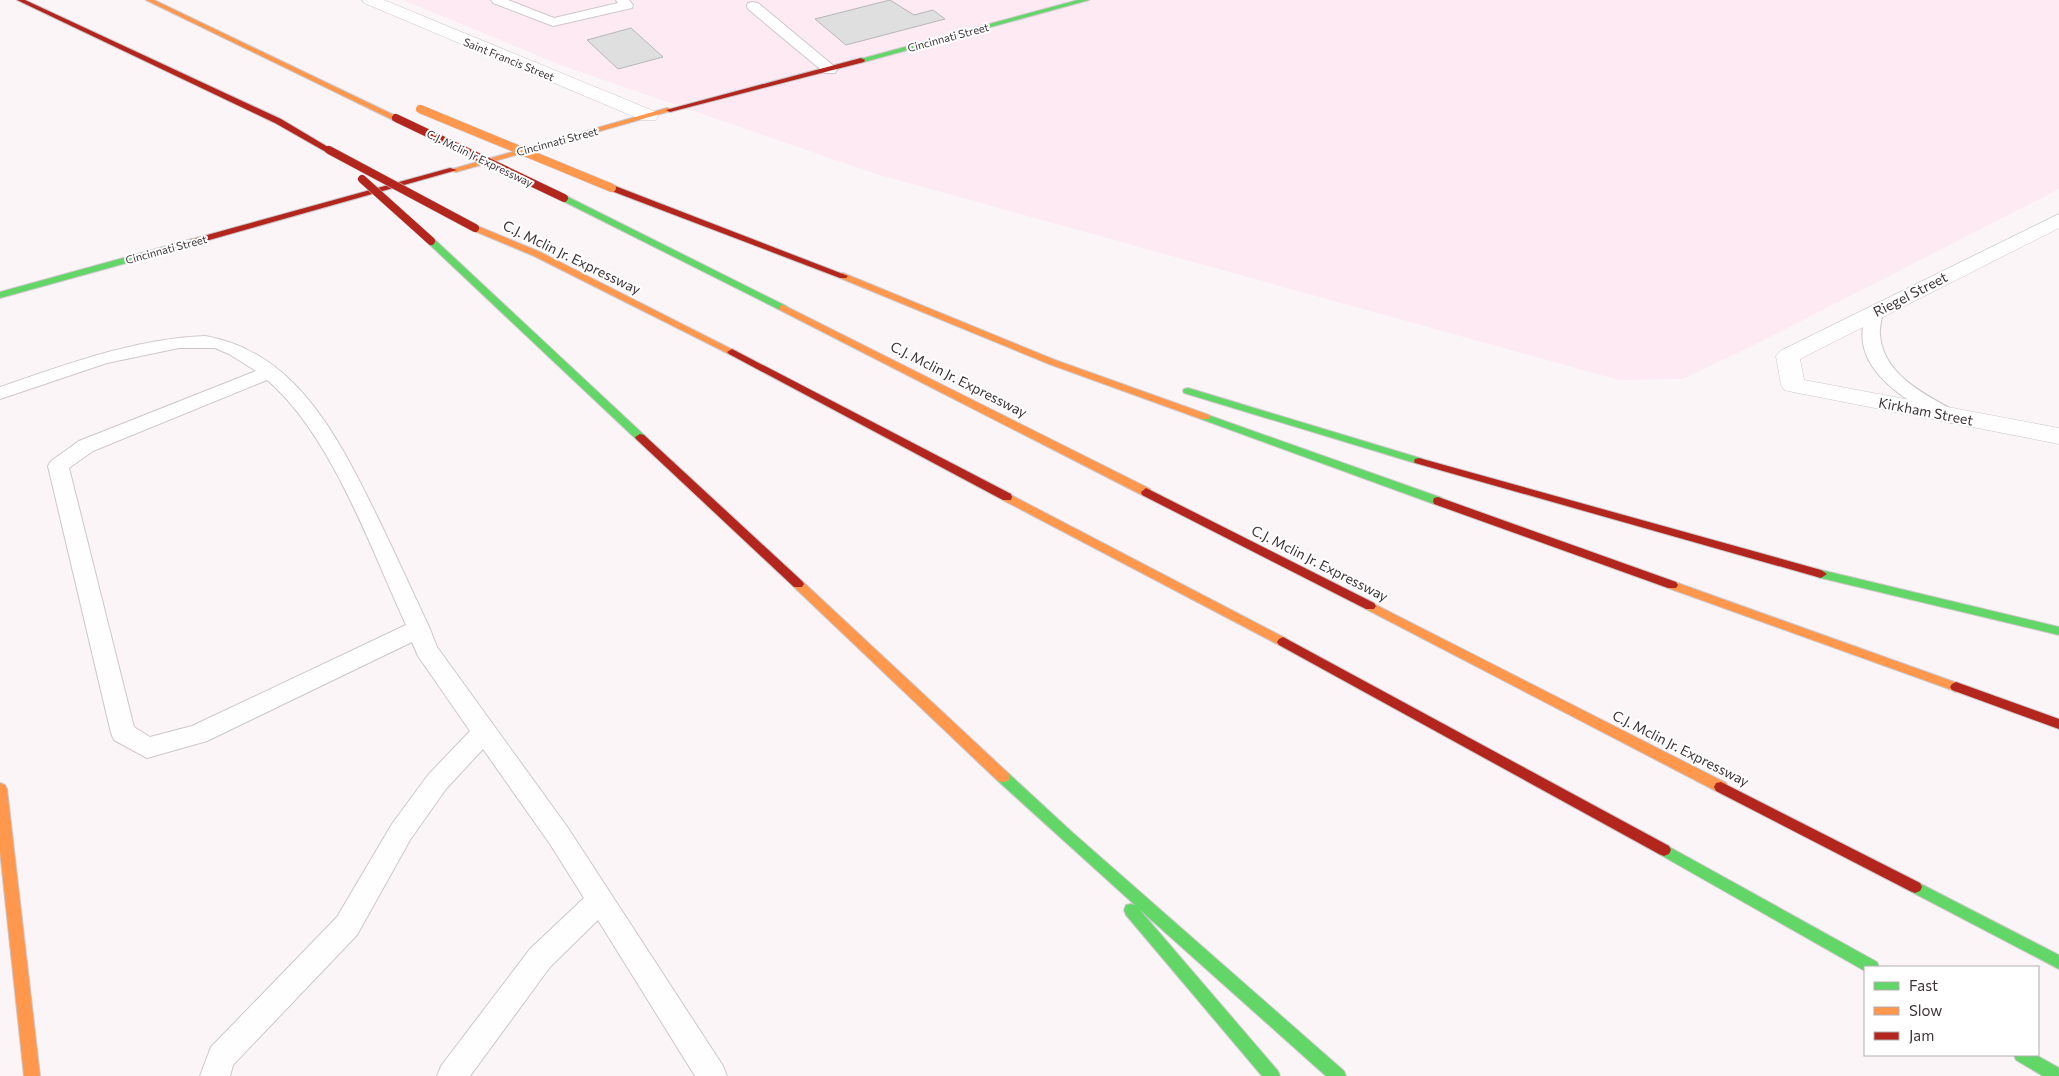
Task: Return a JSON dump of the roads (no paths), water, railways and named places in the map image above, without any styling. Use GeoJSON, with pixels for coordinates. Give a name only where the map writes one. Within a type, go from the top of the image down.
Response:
{"type":"FeatureCollection","features":[{"type":"Feature","properties":{"kind":"main road"},"geometry":{"type":"LineString","coordinates":[[20,0],[278,122],[329,150],[431,240],[1068,837],[1338,1076]]}},
{"type":"Feature","properties":{"kind":"main road"},"geometry":{"type":"LineString","coordinates":[[149,0],[292,67],[374,94]]}},
{"type":"Feature","properties":{"kind":"main road","name":"Cincinnati Street"},"geometry":{"type":"LineString","coordinates":[[0,295],[649,116],[830,70],[1086,0]]}},
{"type":"Feature","properties":{"kind":"main road","name":"C.J. Mclin Jr Expressway"},"geometry":{"type":"LineString","coordinates":[[292,67],[564,198]]}},
{"type":"Feature","properties":{"kind":"main road"},"geometry":{"type":"LineString","coordinates":[[415,108],[612,188],[943,314],[1061,365],[2059,724]]}},
{"type":"Feature","properties":{"kind":"main road","name":"C.J. Mclin Jr. Expressway"},"geometry":{"type":"LineString","coordinates":[[329,150],[475,228],[537,254],[757,365],[1331,667],[1779,913],[1870,966]]}},
{"type":"Feature","properties":{"kind":"main road","name":"C.J. Mclin Jr. Expressway"},"geometry":{"type":"LineString","coordinates":[[564,198],[1074,454],[1682,765],[2059,962]]}},
{"type":"Feature","properties":{"kind":"main road"},"geometry":{"type":"LineString","coordinates":[[943,314],[1019,336]]}},
{"type":"Feature","properties":{"kind":"main road"},"geometry":{"type":"LineString","coordinates":[[1177,388],[1472,477],[1797,568],[2059,632]]}},
{"type":"Feature","properties":{"kind":"main road"},"geometry":{"type":"LineString","coordinates":[[0,789],[32,1076]]}},
{"type":"Feature","properties":{"kind":"main road"},"geometry":{"type":"LineString","coordinates":[[1068,837],[1272,1076]]}},
{"type":"Feature","properties":{"kind":"main road"},"geometry":{"type":"LineString","coordinates":[[2024,1056],[2058,1076]]}},
{"type":"Feature","properties":{"kind":"street","name":"Saint Francis Street"},"geometry":{"type":"LineString","coordinates":[[380,1],[649,116]]}},
{"type":"Feature","properties":{"kind":"street","name":"Riegel Street"},"geometry":{"type":"LineString","coordinates":[[1793,385],[1788,356],[2059,220]]}},
{"type":"Feature","properties":{"kind":"street","name":"Kirkham Street"},"geometry":{"type":"LineString","coordinates":[[1793,385],[2059,436]]}},
{"type":"Feature","properties":{"kind":"lane"},"geometry":{"type":"LineString","coordinates":[[497,0],[553,22],[627,5],[622,0]]}},
{"type":"Feature","properties":{"kind":"lane"},"geometry":{"type":"LineString","coordinates":[[753,6],[830,70]]}},
{"type":"Feature","properties":{"kind":"lane"},"geometry":{"type":"LineString","coordinates":[[1874,312],[1871,335],[1877,358],[1898,383],[1922,401],[1952,417]]}},
{"type":"Feature","properties":{"kind":"lane"},"geometry":{"type":"LineString","coordinates":[[0,393],[100,359],[156,345],[207,341],[247,354],[270,372],[315,420],[350,485],[419,629],[426,650],[559,836],[712,1076]]}},
{"type":"Feature","properties":{"kind":"lane"},"geometry":{"type":"LineString","coordinates":[[270,372],[86,446],[58,466],[123,733],[147,748],[198,734],[419,629]]}},
{"type":"Feature","properties":{"kind":"lane"},"geometry":{"type":"LineString","coordinates":[[215,1076],[221,1057],[347,926],[401,832],[437,782],[484,732]]}},
{"type":"Feature","properties":{"kind":"lane"},"geometry":{"type":"LineString","coordinates":[[452,1076],[540,958],[600,900]]}}]}
